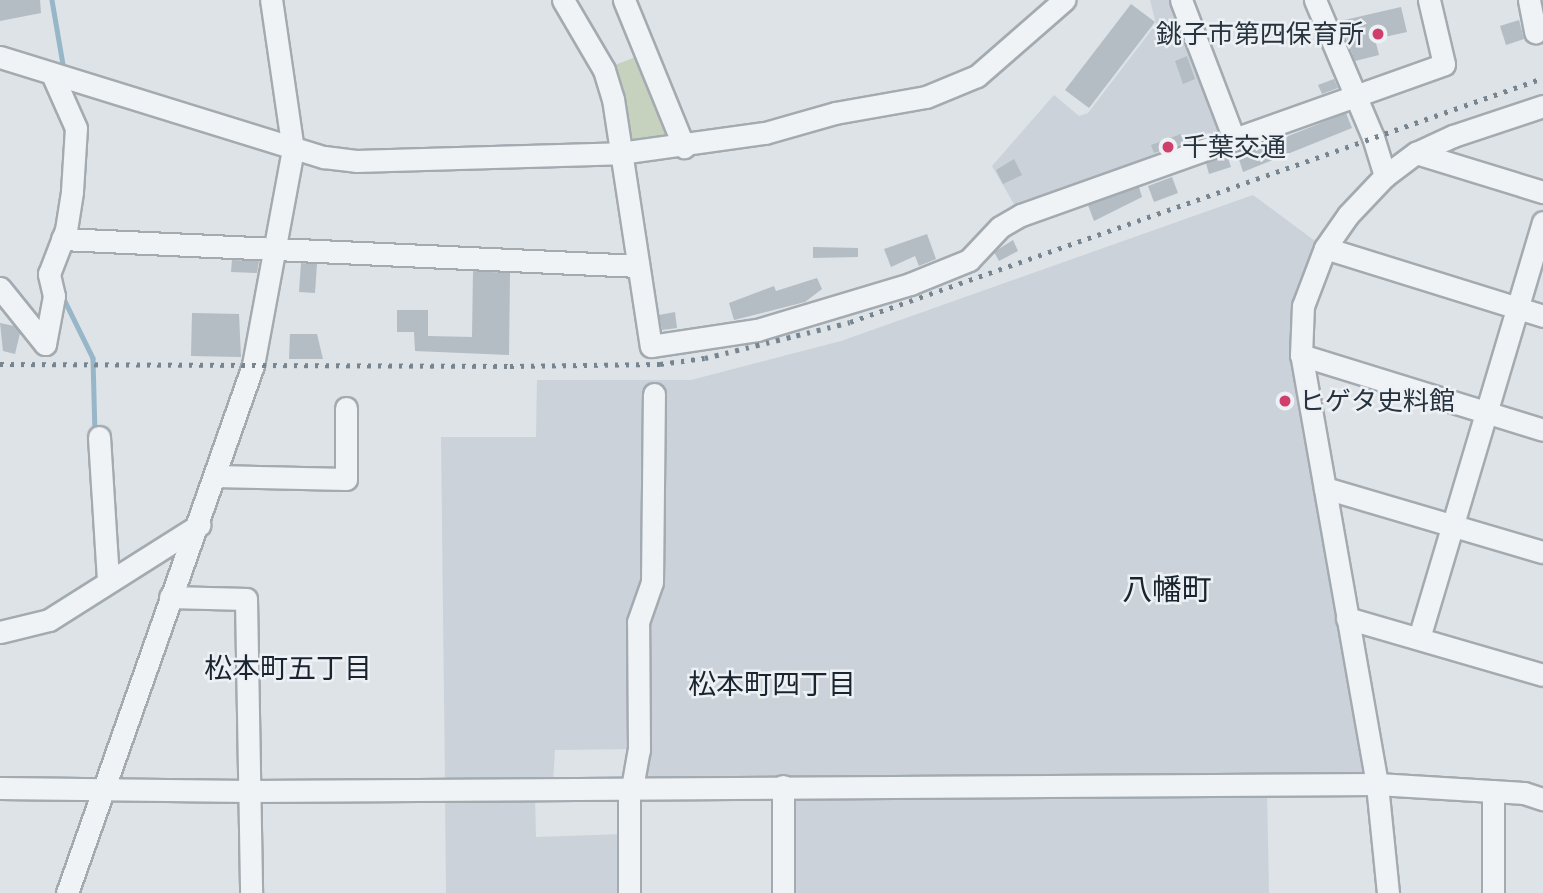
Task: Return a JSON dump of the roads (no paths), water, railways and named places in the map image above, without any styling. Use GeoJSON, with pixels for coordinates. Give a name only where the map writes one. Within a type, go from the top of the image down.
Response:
{"type":"FeatureCollection","features":[{"type":"Feature","properties":{"kind":"street"},"geometry":{"type":"LineString","coordinates":[[67,893],[170,597],[199,525],[253,365],[271,249],[293,150],[271,0]]}},
{"type":"Feature","properties":{"kind":"street"},"geometry":{"type":"LineString","coordinates":[[563,0],[609,84],[651,346],[757,330],[910,284],[969,260],[1000,227],[1021,215],[1444,64],[1429,0]]}},
{"type":"Feature","properties":{"kind":"street"},"geometry":{"type":"LineString","coordinates":[[624,0],[684,148]]}},
{"type":"Feature","properties":{"kind":"street"},"geometry":{"type":"LineString","coordinates":[[0,57],[293,150],[356,161],[620,153],[684,148],[765,133],[950,89],[989,67],[1064,0]]}},
{"type":"Feature","properties":{"kind":"street"},"geometry":{"type":"LineString","coordinates":[[1181,0],[1234,139]]}},
{"type":"Feature","properties":{"kind":"street"},"geometry":{"type":"LineString","coordinates":[[1315,0],[1385,176]]}},
{"type":"Feature","properties":{"kind":"street"},"geometry":{"type":"LineString","coordinates":[[1529,0],[1535,32]]}},
{"type":"Feature","properties":{"kind":"street"},"geometry":{"type":"LineString","coordinates":[[0,288],[45,344],[54,296],[49,274],[62,239],[72,191],[76,128],[61,77]]}},
{"type":"Feature","properties":{"kind":"street"},"geometry":{"type":"LineString","coordinates":[[1388,893],[1377,784],[1301,355],[1303,306],[1325,248],[1348,215],[1385,176],[1416,153],[1543,106]]}},
{"type":"Feature","properties":{"kind":"street"},"geometry":{"type":"LineString","coordinates":[[1416,153],[1543,192]]}},
{"type":"Feature","properties":{"kind":"street"},"geometry":{"type":"LineString","coordinates":[[1419,638],[1488,414],[1543,222]]}},
{"type":"Feature","properties":{"kind":"street"},"geometry":{"type":"LineString","coordinates":[[62,239],[638,266]]}},
{"type":"Feature","properties":{"kind":"street"},"geometry":{"type":"LineString","coordinates":[[1325,248],[1543,316]]}},
{"type":"Feature","properties":{"kind":"street"},"geometry":{"type":"LineString","coordinates":[[1301,355],[1543,430]]}},
{"type":"Feature","properties":{"kind":"street"},"geometry":{"type":"LineString","coordinates":[[629,893],[630,788],[639,750],[638,622],[652,582],[654,394]]}},
{"type":"Feature","properties":{"kind":"street"},"geometry":{"type":"LineString","coordinates":[[215,476],[346,479],[346,408]]}},
{"type":"Feature","properties":{"kind":"street"},"geometry":{"type":"LineString","coordinates":[[99,437],[108,581]]}},
{"type":"Feature","properties":{"kind":"street"},"geometry":{"type":"LineString","coordinates":[[1325,488],[1543,552]]}},
{"type":"Feature","properties":{"kind":"street"},"geometry":{"type":"LineString","coordinates":[[0,632],[49,621],[199,525]]}},
{"type":"Feature","properties":{"kind":"street"},"geometry":{"type":"LineString","coordinates":[[170,597],[246,599],[251,893]]}},
{"type":"Feature","properties":{"kind":"street"},"geometry":{"type":"LineString","coordinates":[[1347,618],[1543,675]]}},
{"type":"Feature","properties":{"kind":"street"},"geometry":{"type":"LineString","coordinates":[[0,789],[249,791],[1377,784],[1493,791],[1543,799]]}},
{"type":"Feature","properties":{"kind":"street"},"geometry":{"type":"LineString","coordinates":[[783,786],[783,893]]}},
{"type":"Feature","properties":{"kind":"street"},"geometry":{"type":"LineString","coordinates":[[1493,791],[1493,893]]}},
{"type":"Feature","properties":{"kind":"waterway"},"geometry":{"type":"LineString","coordinates":[[52,0],[64,70]]}},
{"type":"Feature","properties":{"kind":"waterway"},"geometry":{"type":"LineString","coordinates":[[62,295],[93,358],[95,433]]}},
{"type":"Feature","properties":{"kind":"railway"},"geometry":{"type":"LineString","coordinates":[[0,364],[510,366],[660,364],[705,358],[850,322],[1543,78]]}},
{"type":"Feature","properties":{"kind":"place","name":"銚子市第四保育所"},"geometry":{"type":"Point","coordinates":[1378,34]}},
{"type":"Feature","properties":{"kind":"place","name":"千葉交通"},"geometry":{"type":"Point","coordinates":[1168,147]}},
{"type":"Feature","properties":{"kind":"place","name":"ヒゲタ史料館"},"geometry":{"type":"Point","coordinates":[1285,401]}},
{"type":"Feature","properties":{"kind":"district","name":"八幡町"},"geometry":{"type":"Point","coordinates":[1167,589]}},
{"type":"Feature","properties":{"kind":"district","name":"松本町五丁目"},"geometry":{"type":"Point","coordinates":[288,668]}},
{"type":"Feature","properties":{"kind":"district","name":"松本町四丁目"},"geometry":{"type":"Point","coordinates":[772,684]}}]}
